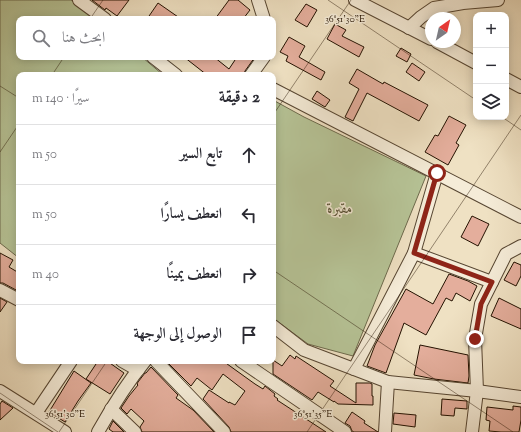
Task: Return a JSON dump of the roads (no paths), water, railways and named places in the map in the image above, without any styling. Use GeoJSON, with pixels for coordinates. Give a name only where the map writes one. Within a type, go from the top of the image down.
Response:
{"type":"FeatureCollection","features":[{"type":"Feature","properties":{"kind":"street"},"geometry":{"type":"LineString","coordinates":[[79,0],[101,16]]}},
{"type":"Feature","properties":{"kind":"street"},"geometry":{"type":"LineString","coordinates":[[258,0],[263,16]]}},
{"type":"Feature","properties":{"kind":"street"},"geometry":{"type":"LineString","coordinates":[[355,0],[425,36]]}},
{"type":"Feature","properties":{"kind":"street"},"geometry":{"type":"LineString","coordinates":[[409,28],[434,8],[463,3],[498,0]]}},
{"type":"Feature","properties":{"kind":"street"},"geometry":{"type":"LineString","coordinates":[[448,48],[473,61]]}},
{"type":"Feature","properties":{"kind":"street"},"geometry":{"type":"LineString","coordinates":[[157,60],[172,72]]}},
{"type":"Feature","properties":{"kind":"street"},"geometry":{"type":"LineString","coordinates":[[253,72],[262,60]]}},
{"type":"Feature","properties":{"kind":"street"},"geometry":{"type":"LineString","coordinates":[[509,81],[521,87]]}},
{"type":"Feature","properties":{"kind":"street"},"geometry":{"type":"LineString","coordinates":[[276,91],[521,217]]}},
{"type":"Feature","properties":{"kind":"street"},"geometry":{"type":"LineString","coordinates":[[354,369],[414,253],[437,173]]}},
{"type":"Feature","properties":{"kind":"street"},"geometry":{"type":"LineString","coordinates":[[472,432],[477,391],[475,339],[481,304],[506,254],[521,246]]}},
{"type":"Feature","properties":{"kind":"street"},"geometry":{"type":"LineString","coordinates":[[414,253],[492,282]]}},
{"type":"Feature","properties":{"kind":"street"},"geometry":{"type":"LineString","coordinates":[[0,290],[16,298]]}},
{"type":"Feature","properties":{"kind":"street"},"geometry":{"type":"LineString","coordinates":[[276,328],[304,350],[388,382],[521,397]]}},
{"type":"Feature","properties":{"kind":"street"},"geometry":{"type":"LineString","coordinates":[[36,413],[69,364]]}},
{"type":"Feature","properties":{"kind":"street"},"geometry":{"type":"LineString","coordinates":[[159,364],[224,432]]}},
{"type":"Feature","properties":{"kind":"street"},"geometry":{"type":"LineString","coordinates":[[245,364],[345,432]]}},
{"type":"Feature","properties":{"kind":"street"},"geometry":{"type":"LineString","coordinates":[[98,432],[111,408],[141,366]]}},
{"type":"Feature","properties":{"kind":"street"},"geometry":{"type":"LineString","coordinates":[[384,431],[388,382]]}},
{"type":"Feature","properties":{"kind":"street"},"geometry":{"type":"LineString","coordinates":[[0,391],[65,432]]}},
{"type":"Feature","properties":{"kind":"street"},"geometry":{"type":"LineString","coordinates":[[111,408],[135,432]]}},
{"type":"Feature","properties":{"kind":"park label","name":"مقبرة"},"geometry":{"type":"Point","coordinates":[340,209]}}]}
